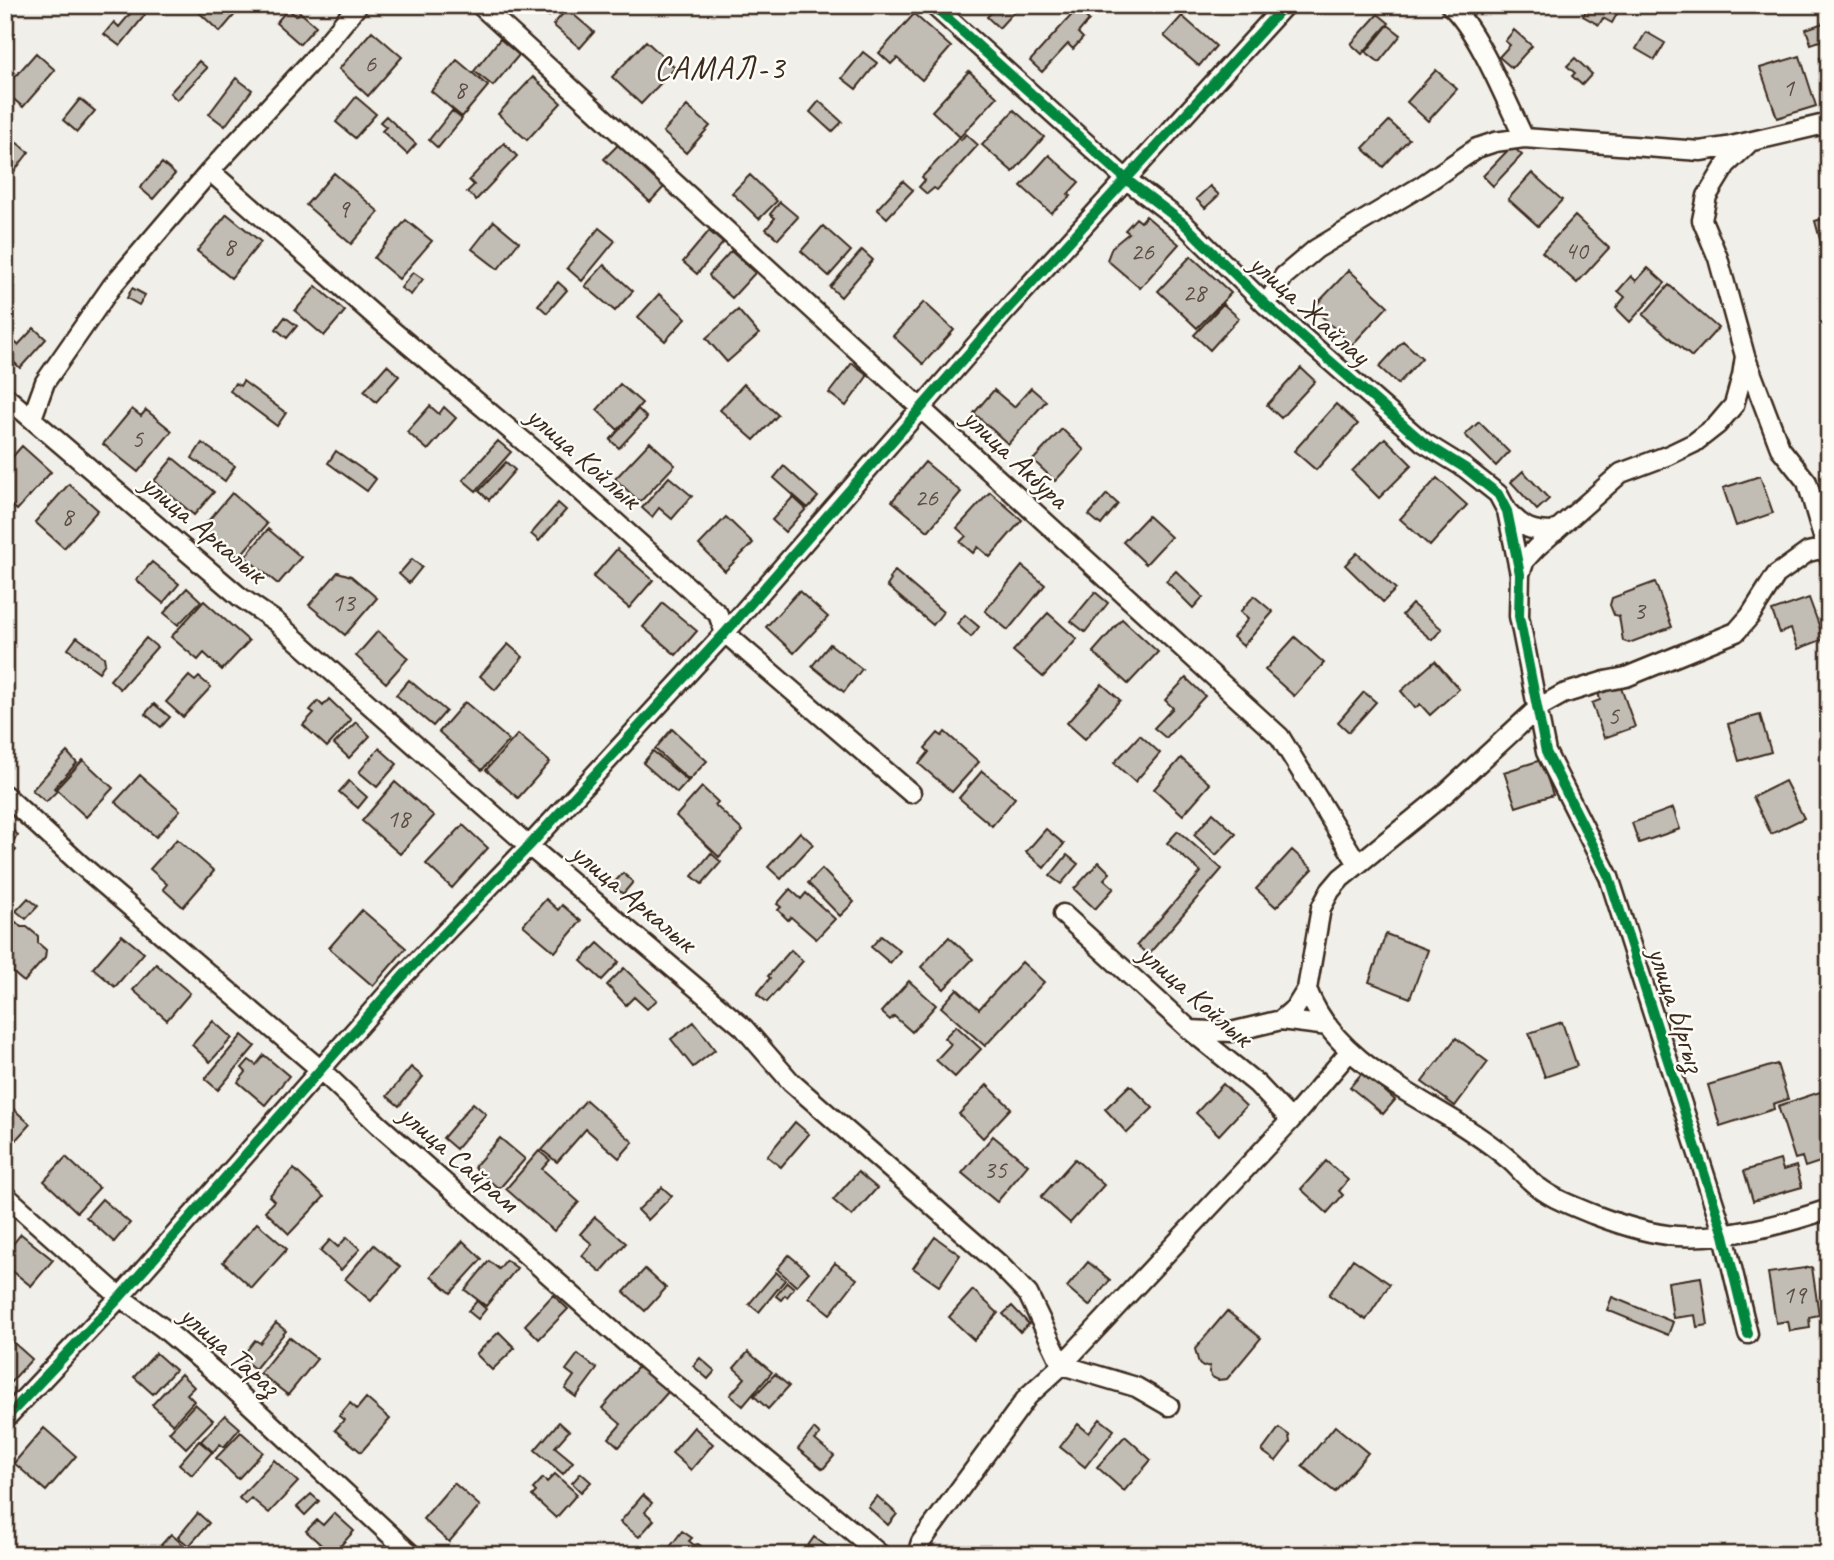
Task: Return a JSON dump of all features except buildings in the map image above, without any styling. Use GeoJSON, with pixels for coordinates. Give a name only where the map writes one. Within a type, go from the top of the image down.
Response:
{"type":"FeatureCollection","features":[{"type":"Feature","properties":{"kind":"street"},"geometry":{"type":"LineString","coordinates":[[32,418],[45,382],[112,286],[358,5]]}},
{"type":"Feature","properties":{"kind":"street","name":"улица Акбура"},"geometry":{"type":"LineString","coordinates":[[480,5],[1280,737],[1358,864]]}},
{"type":"Feature","properties":{"kind":"street","name":"улица Жайлау"},"geometry":{"type":"LineString","coordinates":[[933,5],[1127,180],[1182,222],[1266,305],[1423,442],[1465,468],[1498,494],[1507,511],[1520,574],[1519,616],[1538,708]]}},
{"type":"Feature","properties":{"kind":"street"},"geometry":{"type":"LineString","coordinates":[[5,1419],[120,1297],[403,976],[529,846],[725,633],[1003,314],[1285,5]]}},
{"type":"Feature","properties":{"kind":"street"},"geometry":{"type":"LineString","coordinates":[[1450,5],[1458,12],[1476,42],[1524,138]]}},
{"type":"Feature","properties":{"kind":"street"},"geometry":{"type":"LineString","coordinates":[[1266,305],[1284,276],[1316,249],[1423,185],[1477,148],[1495,142],[1524,138],[1700,151],[1829,123]]}},
{"type":"Feature","properties":{"kind":"street"},"geometry":{"type":"LineString","coordinates":[[1281,1020],[1296,1007],[1307,989],[1321,908],[1330,891],[1358,864],[1447,792],[1538,708],[1563,694],[1626,677],[1736,632],[1751,616],[1776,575],[1808,552],[1827,552],[1807,482],[1780,448],[1745,356],[1718,258],[1702,220],[1707,196],[1726,165],[1744,147],[1756,140]]}},
{"type":"Feature","properties":{"kind":"street","name":"улица Койлык"},"geometry":{"type":"LineString","coordinates":[[210,171],[376,317],[553,466],[718,614],[725,633],[911,793]]}},
{"type":"Feature","properties":{"kind":"street"},"geometry":{"type":"LineString","coordinates":[[1520,574],[1525,560],[1621,473],[1669,456],[1694,443],[1717,425],[1734,405],[1745,356]]}},
{"type":"Feature","properties":{"kind":"street","name":"улица Аркалык"},"geometry":{"type":"LineString","coordinates":[[5,396],[240,597],[275,621],[529,846],[744,1028],[791,1082],[999,1264],[1028,1294],[1062,1365]]}},
{"type":"Feature","properties":{"kind":"street"},"geometry":{"type":"LineString","coordinates":[[1507,511],[1519,523],[1534,532],[1555,532]]}},
{"type":"Feature","properties":{"kind":"street","name":"улица Ыргыз"},"geometry":{"type":"LineString","coordinates":[[1538,708],[1546,751],[1609,877],[1724,1235],[1748,1334]]}},
{"type":"Feature","properties":{"kind":"street","name":"улица Сайрам"},"geometry":{"type":"LineString","coordinates":[[5,795],[80,864],[321,1071],[648,1362],[881,1555]]}},
{"type":"Feature","properties":{"kind":"street","name":"улица Койлык"},"geometry":{"type":"LineString","coordinates":[[1063,914],[1190,1030],[1257,1084],[1291,1120]]}},
{"type":"Feature","properties":{"kind":"street"},"geometry":{"type":"LineString","coordinates":[[1307,989],[1314,1008],[1349,1052],[1386,1079],[1472,1132],[1508,1159],[1535,1185],[1556,1199],[1634,1229],[1676,1236],[1724,1235],[1795,1220],[1829,1209]]}},
{"type":"Feature","properties":{"kind":"street"},"geometry":{"type":"LineString","coordinates":[[1190,1030],[1231,1031],[1281,1020],[1328,1026]]}},
{"type":"Feature","properties":{"kind":"street"},"geometry":{"type":"LineString","coordinates":[[916,1555],[921,1542],[1028,1396],[1062,1365],[1291,1120],[1349,1052]]}},
{"type":"Feature","properties":{"kind":"street","name":"улица Тараз"},"geometry":{"type":"LineString","coordinates":[[5,1195],[120,1297],[163,1328],[215,1372],[412,1555]]}},
{"type":"Feature","properties":{"kind":"street"},"geometry":{"type":"LineString","coordinates":[[1062,1365],[1136,1387],[1169,1406]]}},
{"type":"Feature","properties":{"kind":"cycle path"},"geometry":{"type":"LineString","coordinates":[[933,5],[1127,180],[1182,222],[1266,305],[1423,442],[1465,468],[1498,494],[1507,511],[1520,574],[1519,616],[1546,752],[1609,877],[1724,1235],[1748,1334]]}},
{"type":"Feature","properties":{"kind":"cycle path"},"geometry":{"type":"LineString","coordinates":[[5,1419],[120,1297],[403,976],[529,846],[725,633],[1003,314],[1285,5]]}},
{"type":"Feature","properties":{"kind":"district","name":"САМАЛ-3"},"geometry":{"type":"Point","coordinates":[720,68]}}]}
